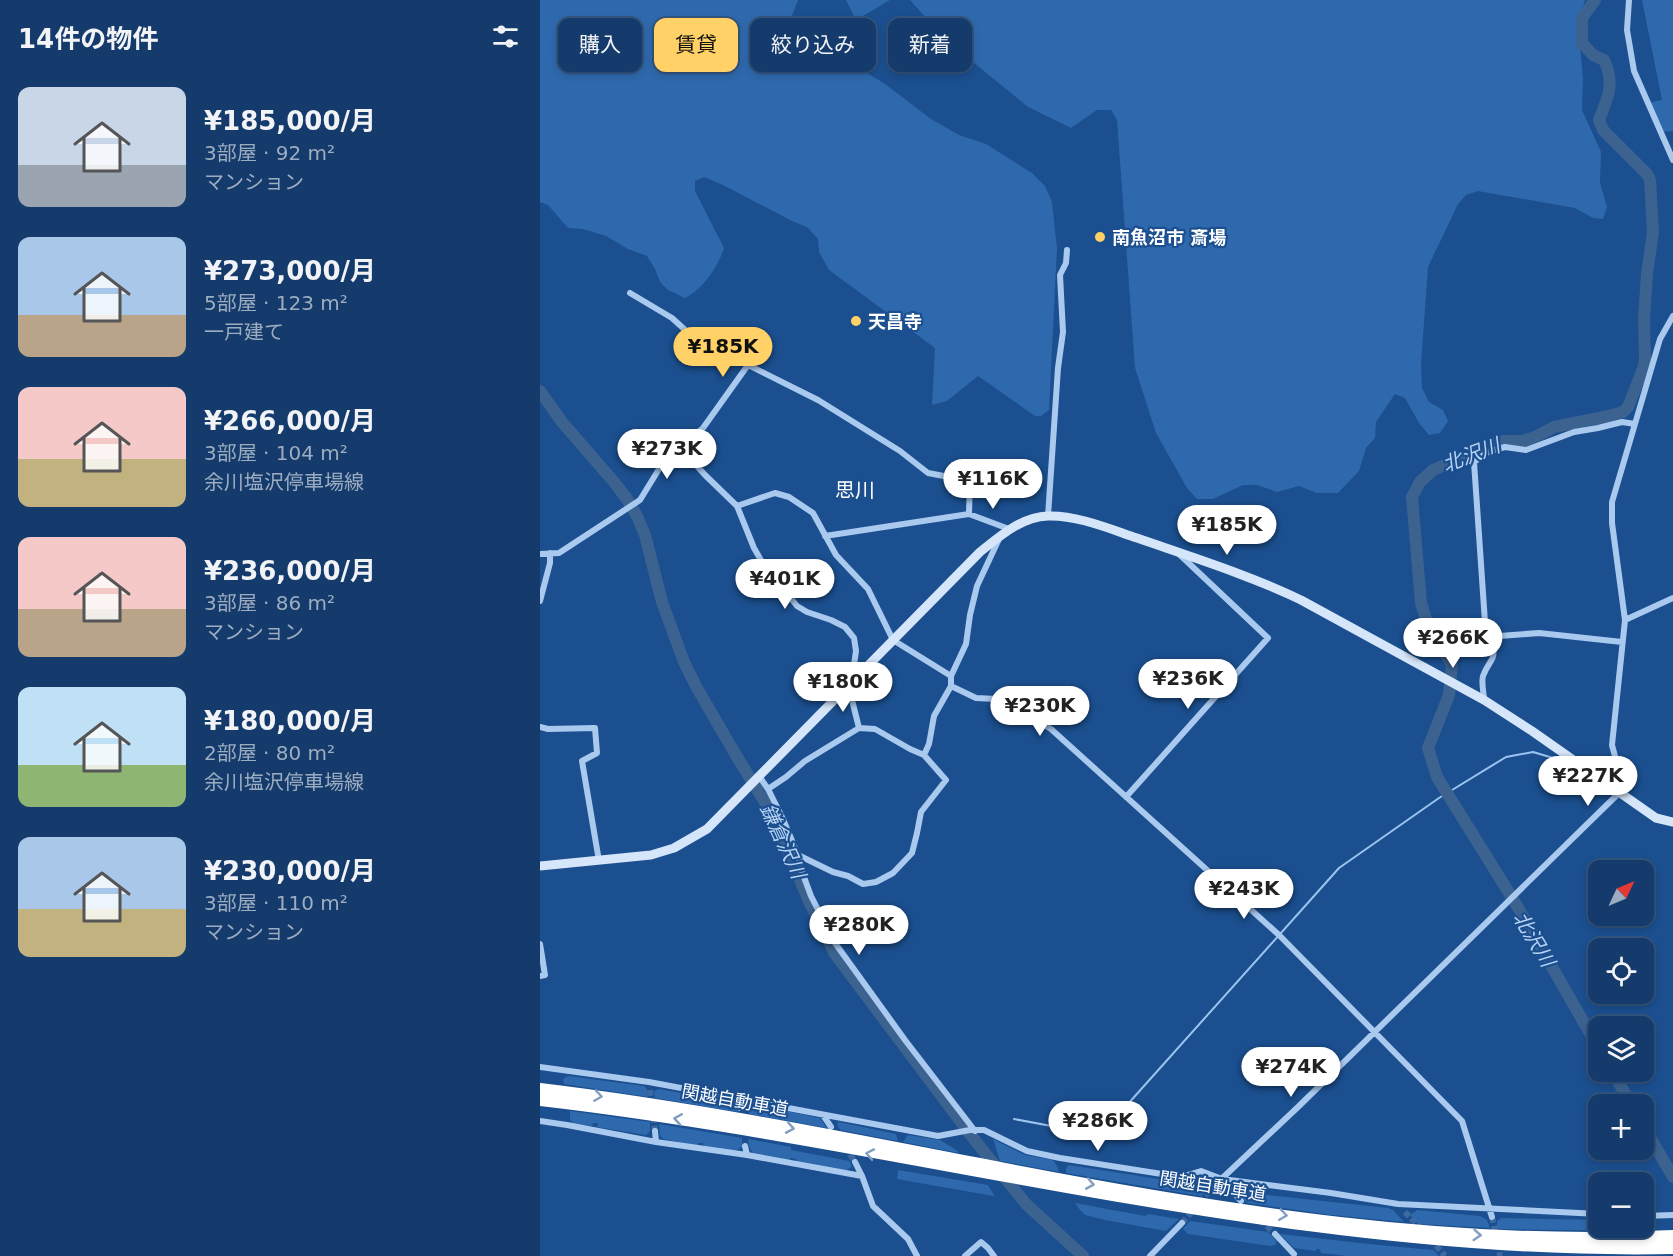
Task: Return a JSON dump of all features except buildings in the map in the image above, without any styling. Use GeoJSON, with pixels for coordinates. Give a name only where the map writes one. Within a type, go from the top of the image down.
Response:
{"type":"FeatureCollection","features":[{"type":"Feature","properties":{"kind":"highway","name":"関越自動車道"},"geometry":{"type":"LineString","coordinates":[[540,1089],[669,1107],[1012,1170],[1214,1205],[1323,1221],[1464,1234],[1609,1238],[1673,1236]]}},
{"type":"Feature","properties":{"kind":"highway","name":"関越自動車道"},"geometry":{"type":"LineString","coordinates":[[540,1100],[724,1127],[1214,1217],[1292,1228],[1460,1244],[1556,1249],[1673,1248]]}},
{"type":"Feature","properties":{"kind":"main road"},"geometry":{"type":"LineString","coordinates":[[540,866],[651,855],[674,848],[707,829],[980,552],[1005,532],[1029,520],[1048,516],[1085,521],[1278,590],[1484,700],[1656,818],[1673,822]]}},
{"type":"Feature","properties":{"kind":"street"},"geometry":{"type":"LineString","coordinates":[[1629,0],[1627,30],[1634,71],[1673,160]]}},
{"type":"Feature","properties":{"kind":"street"},"geometry":{"type":"LineString","coordinates":[[1048,516],[1058,368],[1063,332],[1060,275],[1067,250]]}},
{"type":"Feature","properties":{"kind":"street"},"geometry":{"type":"LineString","coordinates":[[630,293],[672,318],[694,338],[818,400],[900,451],[928,473],[970,482],[969,513]]}},
{"type":"Feature","properties":{"kind":"street"},"geometry":{"type":"LineString","coordinates":[[1215,1185],[1298,1107],[1619,793],[1621,779],[1612,745],[1625,620],[1612,523],[1612,501],[1660,339],[1673,316]]}},
{"type":"Feature","properties":{"kind":"street"},"geometry":{"type":"LineString","coordinates":[[540,554],[559,553],[640,500],[668,456],[703,428],[748,365]]}},
{"type":"Feature","properties":{"kind":"street"},"geometry":{"type":"LineString","coordinates":[[1484,700],[1482,678],[1493,660],[1494,648],[1486,637],[1474,462],[1488,453],[1505,447],[1526,450],[1574,432],[1622,422],[1635,424]]}},
{"type":"Feature","properties":{"kind":"street"},"geometry":{"type":"LineString","coordinates":[[680,447],[705,476],[737,506],[762,562],[797,606],[846,627],[854,638],[856,651],[850,692],[860,728]]}},
{"type":"Feature","properties":{"kind":"street"},"geometry":{"type":"LineString","coordinates":[[737,506],[776,493],[789,497],[813,513],[836,555],[868,589],[893,640],[951,676]]}},
{"type":"Feature","properties":{"kind":"street"},"geometry":{"type":"LineString","coordinates":[[825,536],[969,513],[1005,532],[977,586],[966,644],[951,676],[951,686],[934,716],[929,744],[924,755]]}},
{"type":"Feature","properties":{"kind":"street"},"geometry":{"type":"LineString","coordinates":[[1126,796],[1268,638],[1177,552]]}},
{"type":"Feature","properties":{"kind":"street"},"geometry":{"type":"LineString","coordinates":[[540,601],[550,563],[549,553]]}},
{"type":"Feature","properties":{"kind":"street"},"geometry":{"type":"LineString","coordinates":[[1625,620],[1673,598]]}},
{"type":"Feature","properties":{"kind":"street"},"geometry":{"type":"LineString","coordinates":[[1486,637],[1539,633],[1622,642]]}},
{"type":"Feature","properties":{"kind":"street"},"geometry":{"type":"LineString","coordinates":[[951,686],[976,698],[997,699],[1051,729],[1279,935],[1462,1121],[1492,1217]]}},
{"type":"Feature","properties":{"kind":"street"},"geometry":{"type":"LineString","coordinates":[[540,727],[548,729],[595,728],[597,753],[582,761],[599,861]]}},
{"type":"Feature","properties":{"kind":"street"},"geometry":{"type":"LineString","coordinates":[[768,789],[805,761],[860,728],[874,729],[924,755],[946,780],[921,812],[912,853],[893,873],[876,882],[863,884],[848,876],[833,873],[798,855]]}},
{"type":"Feature","properties":{"kind":"street"},"geometry":{"type":"LineString","coordinates":[[759,776],[782,817],[798,855],[811,896],[835,943],[972,1130]]}},
{"type":"Feature","properties":{"kind":"street"},"geometry":{"type":"LineString","coordinates":[[540,944],[545,975],[540,976]]}},
{"type":"Feature","properties":{"kind":"street"},"geometry":{"type":"LineString","coordinates":[[540,1067],[650,1082],[938,1136],[984,1130],[1027,1151],[1181,1177],[1201,1171],[1222,1179],[1398,1204],[1588,1213]]}},
{"type":"Feature","properties":{"kind":"street"},"geometry":{"type":"LineString","coordinates":[[650,1082],[650,1090]]}},
{"type":"Feature","properties":{"kind":"street"},"geometry":{"type":"LineString","coordinates":[[739,1099],[740,1108]]}},
{"type":"Feature","properties":{"kind":"street"},"geometry":{"type":"LineString","coordinates":[[823,1115],[831,1127]]}},
{"type":"Feature","properties":{"kind":"street"},"geometry":{"type":"LineString","coordinates":[[540,1121],[862,1176]]}},
{"type":"Feature","properties":{"kind":"street"},"geometry":{"type":"LineString","coordinates":[[655,1131],[656,1142]]}},
{"type":"Feature","properties":{"kind":"street"},"geometry":{"type":"LineString","coordinates":[[745,1146],[747,1155]]}},
{"type":"Feature","properties":{"kind":"street"},"geometry":{"type":"LineString","coordinates":[[855,1162],[873,1206],[908,1239],[917,1256]]}},
{"type":"Feature","properties":{"kind":"street"},"geometry":{"type":"LineString","coordinates":[[1222,1179],[1241,1201]]}},
{"type":"Feature","properties":{"kind":"street"},"geometry":{"type":"LineString","coordinates":[[1398,1204],[1405,1212]]}},
{"type":"Feature","properties":{"kind":"street"},"geometry":{"type":"LineString","coordinates":[[1654,1216],[1673,1215]]}},
{"type":"Feature","properties":{"kind":"street"},"geometry":{"type":"LineString","coordinates":[[1150,1256],[1182,1223]]}},
{"type":"Feature","properties":{"kind":"street"},"geometry":{"type":"LineString","coordinates":[[1275,1234],[1294,1254]]}},
{"type":"Feature","properties":{"kind":"street"},"geometry":{"type":"LineString","coordinates":[[965,1256],[981,1242],[994,1256]]}},
{"type":"Feature","properties":{"kind":"shaded area"},"geometry":{"type":"Polygon","coordinates":[[[540,0],[798,0],[791,18],[750,18],[750,72],[866,72],[931,119],[959,135],[986,144],[1032,173],[1045,186],[1052,202],[1057,248],[1049,410],[1041,416],[1035,416],[978,376],[947,401],[932,405],[935,348],[829,270],[819,252],[818,239],[807,227],[704,177],[695,181],[695,191],[724,248],[709,277],[685,298],[668,290],[660,282],[647,256],[628,249],[606,236],[583,229],[568,228],[548,205],[540,202],[540,0]]]}},
{"type":"Feature","properties":{"kind":"shaded area"},"geometry":{"type":"Polygon","coordinates":[[[846,0],[890,0],[859,18],[855,18],[846,0]]]}},
{"type":"Feature","properties":{"kind":"shaded area"},"geometry":{"type":"Polygon","coordinates":[[[910,0],[1585,0],[1578,22],[1583,79],[1582,110],[1601,152],[1600,183],[1607,207],[1603,219],[1593,218],[1575,208],[1478,191],[1466,195],[1458,204],[1428,267],[1421,364],[1422,388],[1429,402],[1443,410],[1448,421],[1440,433],[1429,435],[1419,423],[1405,398],[1395,394],[1376,422],[1375,438],[1366,448],[1359,471],[1338,493],[1317,493],[1299,486],[1277,492],[1257,485],[1243,485],[1213,499],[1197,499],[1187,488],[1156,433],[1135,368],[1117,120],[1111,110],[1097,110],[1071,128],[1028,107],[972,61],[972,18],[926,18],[910,0]]]}},
{"type":"Feature","properties":{"kind":"shaded area"},"geometry":{"type":"Polygon","coordinates":[[[1642,0],[1673,0],[1673,131],[1661,132],[1648,103],[1662,100],[1642,0]]]}},
{"type":"Feature","properties":{"kind":"shaded area"},"geometry":{"type":"Polygon","coordinates":[[[568,1076],[644,1086],[648,1097],[564,1084],[563,1079],[568,1076]]]}},
{"type":"Feature","properties":{"kind":"shaded area"},"geometry":{"type":"Polygon","coordinates":[[[658,1089],[733,1102],[738,1112],[655,1098],[654,1092],[658,1089]]]}},
{"type":"Feature","properties":{"kind":"shaded area"},"geometry":{"type":"Polygon","coordinates":[[[750,1104],[820,1118],[827,1128],[749,1114],[750,1104]]]}},
{"type":"Feature","properties":{"kind":"shaded area"},"geometry":{"type":"Polygon","coordinates":[[[570,1111],[650,1122],[650,1131],[646,1135],[597,1127],[598,1123],[593,1123],[592,1126],[574,1124],[570,1120],[570,1111]]]}},
{"type":"Feature","properties":{"kind":"shaded area"},"geometry":{"type":"Polygon","coordinates":[[[839,1122],[896,1134],[898,1141],[840,1130],[837,1124],[839,1122]]]}},
{"type":"Feature","properties":{"kind":"shaded area"},"geometry":{"type":"Polygon","coordinates":[[[659,1124],[742,1138],[742,1147],[735,1151],[704,1147],[703,1143],[698,1143],[698,1146],[663,1139],[660,1135],[659,1124]]]}},
{"type":"Feature","properties":{"kind":"shaded area"},"geometry":{"type":"Polygon","coordinates":[[[908,1135],[940,1140],[959,1153],[903,1142],[908,1135]]]}},
{"type":"Feature","properties":{"kind":"shaded area"},"geometry":{"type":"Polygon","coordinates":[[[748,1139],[849,1161],[852,1166],[847,1170],[842,1170],[796,1162],[796,1159],[790,1158],[790,1161],[753,1154],[748,1139]]]}},
{"type":"Feature","properties":{"kind":"shaded area"},"geometry":{"type":"Polygon","coordinates":[[[993,1139],[1025,1155],[1053,1160],[1059,1172],[1000,1161],[993,1139]]]}},
{"type":"Feature","properties":{"kind":"shaded area"},"geometry":{"type":"Polygon","coordinates":[[[1069,1165],[1203,1186],[1206,1192],[1201,1196],[1066,1173],[1069,1165]]]}},
{"type":"Feature","properties":{"kind":"shaded area"},"geometry":{"type":"Polygon","coordinates":[[[898,1170],[988,1185],[994,1195],[897,1179],[898,1170]]]}},
{"type":"Feature","properties":{"kind":"shaded area"},"geometry":{"type":"Polygon","coordinates":[[[1249,1193],[1388,1208],[1404,1222],[1248,1203],[1241,1197],[1249,1193]]]}},
{"type":"Feature","properties":{"kind":"shaded area"},"geometry":{"type":"Polygon","coordinates":[[[1075,1203],[1145,1216],[1148,1214],[1179,1219],[1166,1231],[1085,1215],[1075,1203]]]}},
{"type":"Feature","properties":{"kind":"shaded area"},"geometry":{"type":"Polygon","coordinates":[[[1417,1210],[1480,1216],[1487,1220],[1490,1228],[1418,1224],[1410,1215],[1417,1210]]]}},
{"type":"Feature","properties":{"kind":"shaded area"},"geometry":{"type":"Polygon","coordinates":[[[1501,1218],[1588,1220],[1588,1230],[1497,1229],[1497,1221],[1501,1218]]]}},
{"type":"Feature","properties":{"kind":"shaded area"},"geometry":{"type":"Polygon","coordinates":[[[1190,1221],[1268,1232],[1277,1241],[1275,1245],[1270,1246],[1188,1234],[1183,1229],[1190,1221]]]}},
{"type":"Feature","properties":{"kind":"shaded area"},"geometry":{"type":"Polygon","coordinates":[[[1280,1234],[1433,1250],[1439,1256],[1347,1256],[1321,1253],[1320,1249],[1316,1251],[1294,1248],[1280,1234]]]}},
{"type":"Feature","properties":{"kind":"waterway","name":"北沢川"},"geometry":{"type":"LineString","coordinates":[[1588,1030],[1516,904],[1437,777],[1428,748],[1449,695],[1452,665],[1428,625],[1421,603],[1412,497],[1420,482],[1433,470],[1503,441],[1523,441],[1554,427],[1623,412],[1628,407],[1644,366],[1644,318],[1653,232],[1650,180],[1647,174],[1603,130],[1599,120],[1609,90],[1609,76],[1604,60],[1593,55],[1582,43],[1582,18],[1595,0]]}},
{"type":"Feature","properties":{"kind":"waterway","name":"鎌倉沢川"},"geometry":{"type":"LineString","coordinates":[[540,391],[562,422],[614,482],[637,516],[645,535],[662,602],[684,662],[737,757],[773,815],[808,899],[835,954],[973,1138],[1026,1204],[1083,1256]]}},
{"type":"Feature","properties":{"kind":"waterway"},"geometry":{"type":"LineString","coordinates":[[1014,1119],[1078,1131],[1110,1124],[1339,868],[1439,798],[1506,757],[1533,752],[1560,760],[1596,789]]}},
{"type":"Feature","properties":{"kind":"waterway","name":"北沢川"},"geometry":{"type":"LineString","coordinates":[[1618,1082],[1625,1094]]}},
{"type":"Feature","properties":{"kind":"waterway","name":"北沢川"},"geometry":{"type":"LineString","coordinates":[[1654,1144],[1673,1177]]}},
{"type":"Feature","properties":{"kind":"tunnel"},"geometry":{"type":"LineString","coordinates":[[650,1090],[655,1131]]}},
{"type":"Feature","properties":{"kind":"tunnel"},"geometry":{"type":"LineString","coordinates":[[845,1147],[855,1162]]}},
{"type":"Feature","properties":{"kind":"tunnel"},"geometry":{"type":"LineString","coordinates":[[1182,1223],[1215,1185]]}},
{"type":"Feature","properties":{"kind":"tunnel"},"geometry":{"type":"LineString","coordinates":[[1405,1212],[1421,1229]]}},
{"type":"Feature","properties":{"kind":"tunnel"},"geometry":{"type":"LineString","coordinates":[[1492,1217],[1500,1256]]}},
{"type":"Feature","properties":{"kind":"tunnel"},"geometry":{"type":"LineString","coordinates":[[1260,1220],[1275,1234]]}},
{"type":"Feature","properties":{"kind":"tunnel"},"geometry":{"type":"LineString","coordinates":[[1430,1239],[1445,1256]]}},
{"type":"Feature","properties":{"kind":"place","name":"南魚沼市 斎場"},"geometry":{"type":"Point","coordinates":[1100,237]}},
{"type":"Feature","properties":{"kind":"place","name":"天昌寺"},"geometry":{"type":"Point","coordinates":[856,321]}},
{"type":"Feature","properties":{"kind":"district","name":"思川"},"geometry":{"type":"Point","coordinates":[855,490]}}]}
